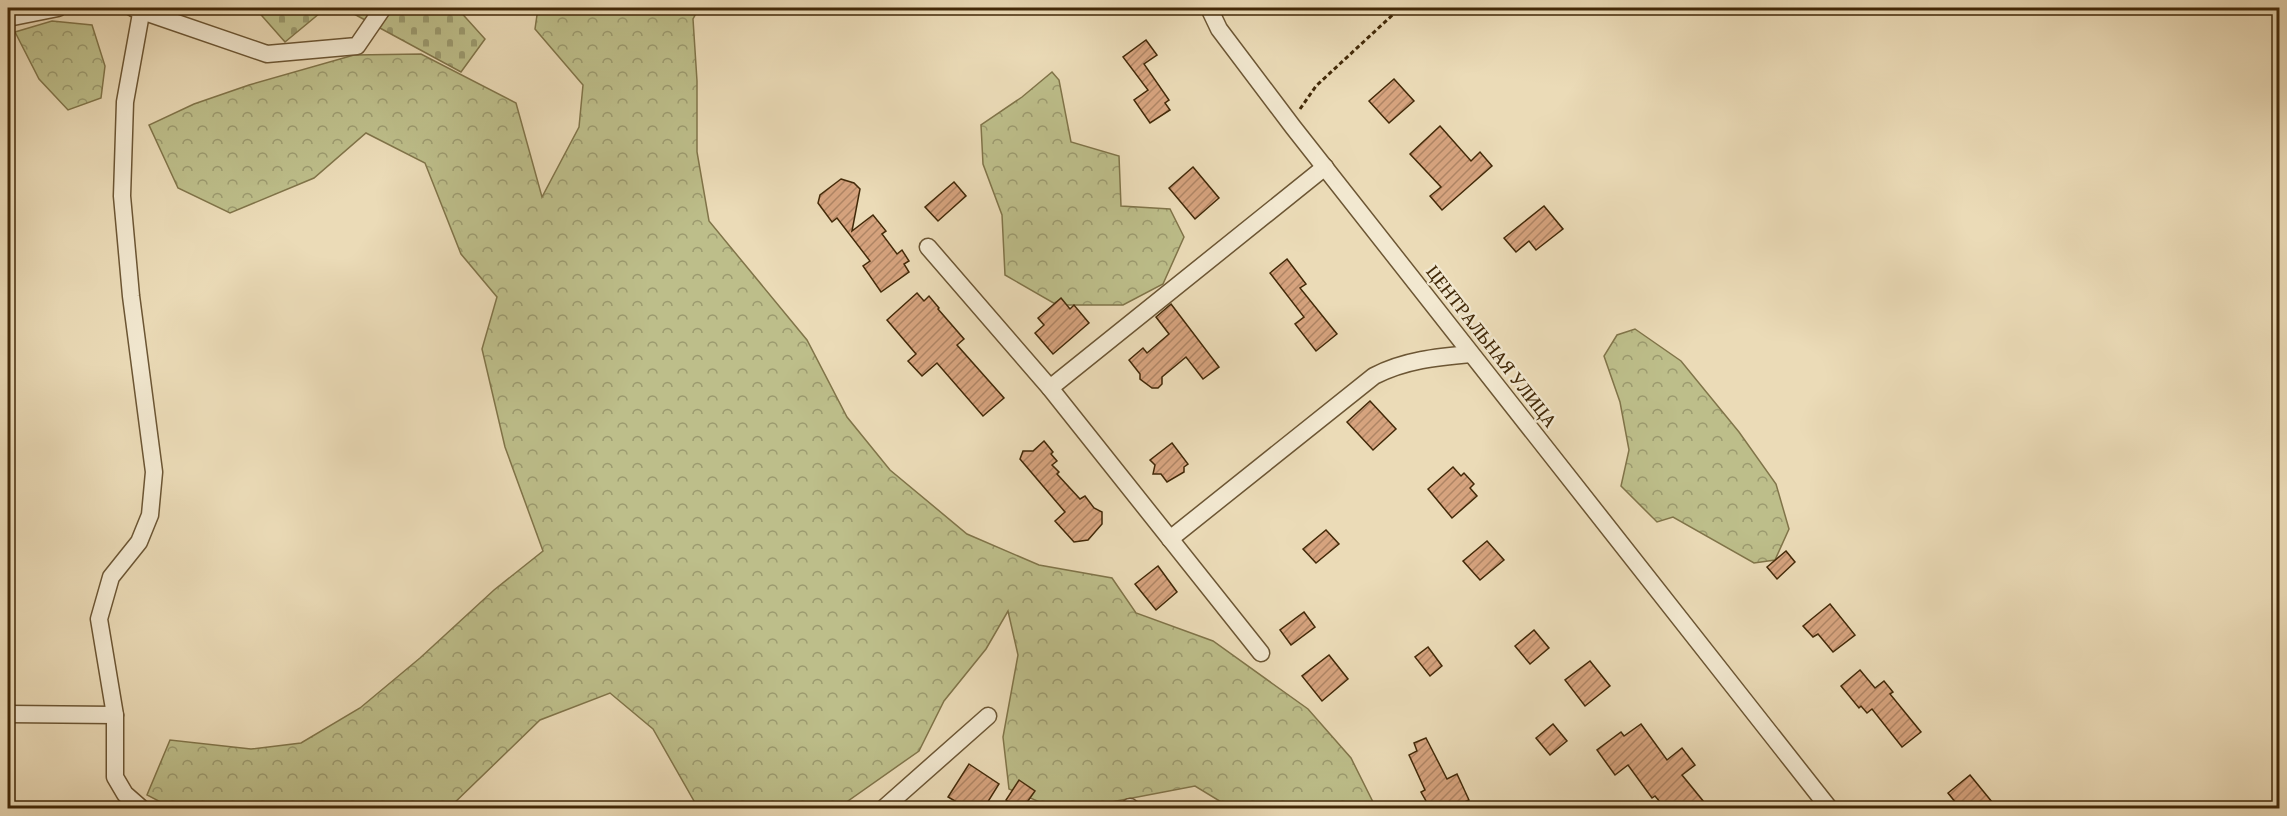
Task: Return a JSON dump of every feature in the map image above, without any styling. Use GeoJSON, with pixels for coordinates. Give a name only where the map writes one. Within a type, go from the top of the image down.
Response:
{"type":"FeatureCollection","features":[{"type":"Feature","properties":{"kind":"street"},"geometry":{"type":"LineString","coordinates":[[8,18],[58,8]]}},
{"type":"Feature","properties":{"kind":"street"},"geometry":{"type":"LineString","coordinates":[[141,808],[126,794],[115,777],[115,715],[99,619],[111,577],[139,542],[150,514],[154,472],[131,296],[122,196],[125,102],[138,8],[267,54],[357,46],[383,8]]}},
{"type":"Feature","properties":{"kind":"street","name":"ЦЕНТРАЛЬНАЯ УЛИЦА"},"geometry":{"type":"LineString","coordinates":[[1209,8],[1219,29],[1293,127],[1829,808]]}},
{"type":"Feature","properties":{"kind":"street"},"geometry":{"type":"LineString","coordinates":[[1050,388],[1325,167]]}},
{"type":"Feature","properties":{"kind":"street"},"geometry":{"type":"LineString","coordinates":[[928,247],[1050,388],[1261,653]]}},
{"type":"Feature","properties":{"kind":"street"},"geometry":{"type":"LineString","coordinates":[[1170,539],[1374,376],[1394,366],[1419,359],[1471,354]]}},
{"type":"Feature","properties":{"kind":"street"},"geometry":{"type":"LineString","coordinates":[[8,714],[115,715]]}},
{"type":"Feature","properties":{"kind":"street"},"geometry":{"type":"LineString","coordinates":[[884,808],[988,716]]}},
{"type":"Feature","properties":{"kind":"path"},"geometry":{"type":"LineString","coordinates":[[1293,127],[1302,106],[1316,86],[1400,8]]}},
{"type":"Feature","properties":{"kind":"green space"},"geometry":{"type":"Polygon","coordinates":[[[255,8],[326,8],[285,42],[255,8]]]}},
{"type":"Feature","properties":{"kind":"green space"},"geometry":{"type":"Polygon","coordinates":[[[343,8],[457,8],[485,39],[461,72],[343,8]]]}},
{"type":"Feature","properties":{"kind":"green space"},"geometry":{"type":"Polygon","coordinates":[[[538,8],[699,8],[693,19],[697,81],[697,152],[709,221],[807,340],[847,417],[890,470],[967,534],[1039,565],[1112,578],[1136,613],[1213,641],[1308,709],[1351,758],[1376,808],[1231,808],[1195,786],[1080,808],[1054,808],[1009,789],[1003,737],[1018,655],[1008,611],[986,649],[944,701],[919,751],[838,808],[698,808],[653,729],[610,693],[540,720],[449,808],[172,808],[147,795],[170,740],[251,749],[301,743],[360,708],[420,658],[494,590],[543,551],[505,447],[482,349],[497,297],[461,254],[425,163],[366,133],[314,178],[230,213],[178,188],[149,125],[194,104],[249,85],[354,55],[421,54],[516,103],[542,197],[579,127],[583,85],[535,29],[538,8]]]}},
{"type":"Feature","properties":{"kind":"green space"},"geometry":{"type":"Polygon","coordinates":[[[52,21],[92,25],[105,66],[101,98],[68,110],[39,79],[15,32],[52,21]]]}},
{"type":"Feature","properties":{"kind":"green space"},"geometry":{"type":"Polygon","coordinates":[[[1052,72],[1059,80],[1071,142],[1119,156],[1121,206],[1170,209],[1184,237],[1163,284],[1123,305],[1057,305],[1005,275],[1002,215],[983,164],[981,125],[1022,97],[1052,72]]]}},
{"type":"Feature","properties":{"kind":"green space"},"geometry":{"type":"Polygon","coordinates":[[[1635,329],[1681,361],[1739,432],[1776,484],[1789,529],[1775,560],[1754,563],[1673,517],[1657,522],[1621,486],[1629,450],[1620,402],[1604,356],[1617,335],[1635,329]]]}},
{"type":"Feature","properties":{"kind":"building"},"geometry":{"type":"Polygon","coordinates":[[[1146,40],[1157,55],[1144,64],[1169,100],[1165,103],[1170,110],[1150,123],[1134,100],[1148,90],[1123,57],[1146,40]]]}},
{"type":"Feature","properties":{"kind":"building"},"geometry":{"type":"Polygon","coordinates":[[[1394,79],[1414,101],[1389,123],[1369,101],[1394,79]]]}},
{"type":"Feature","properties":{"kind":"building"},"geometry":{"type":"Polygon","coordinates":[[[1440,126],[1471,161],[1480,152],[1492,166],[1442,210],[1430,196],[1441,187],[1410,154],[1440,126]]]}},
{"type":"Feature","properties":{"kind":"building"},"geometry":{"type":"Polygon","coordinates":[[[1193,167],[1219,198],[1195,219],[1169,188],[1193,167]]]}},
{"type":"Feature","properties":{"kind":"building"},"geometry":{"type":"Polygon","coordinates":[[[841,179],[854,183],[860,189],[852,231],[873,215],[886,231],[882,234],[897,254],[902,250],[909,261],[904,264],[909,272],[881,292],[863,266],[870,261],[837,218],[832,222],[818,203],[820,195],[841,179]]]}},
{"type":"Feature","properties":{"kind":"building"},"geometry":{"type":"Polygon","coordinates":[[[954,182],[966,196],[938,221],[925,207],[954,182]]]}},
{"type":"Feature","properties":{"kind":"building"},"geometry":{"type":"Polygon","coordinates":[[[1544,206],[1563,229],[1536,250],[1529,241],[1516,252],[1504,238],[1544,206]]]}},
{"type":"Feature","properties":{"kind":"building"},"geometry":{"type":"Polygon","coordinates":[[[1287,259],[1306,284],[1300,288],[1337,334],[1316,351],[1295,324],[1304,317],[1270,273],[1287,259]]]}},
{"type":"Feature","properties":{"kind":"building"},"geometry":{"type":"Polygon","coordinates":[[[917,293],[924,301],[929,296],[939,308],[964,339],[957,345],[1004,398],[983,416],[937,363],[922,376],[908,361],[916,354],[887,320],[917,293]]]}},
{"type":"Feature","properties":{"kind":"building"},"geometry":{"type":"Polygon","coordinates":[[[1061,298],[1070,309],[1074,305],[1089,323],[1053,354],[1035,333],[1044,325],[1038,318],[1061,298]]]}},
{"type":"Feature","properties":{"kind":"building"},"geometry":{"type":"Polygon","coordinates":[[[1171,304],[1219,367],[1203,379],[1186,357],[1162,377],[1162,384],[1158,388],[1152,388],[1140,379],[1140,374],[1129,360],[1143,348],[1147,353],[1169,334],[1156,317],[1171,304]]]}},
{"type":"Feature","properties":{"kind":"building"},"geometry":{"type":"Polygon","coordinates":[[[1370,401],[1396,429],[1373,450],[1347,422],[1370,401]]]}},
{"type":"Feature","properties":{"kind":"building"},"geometry":{"type":"Polygon","coordinates":[[[1044,441],[1057,461],[1052,465],[1059,472],[1057,474],[1080,499],[1085,496],[1094,508],[1102,512],[1102,524],[1088,540],[1074,542],[1055,521],[1065,512],[1020,459],[1023,451],[1033,451],[1044,441]]]}},
{"type":"Feature","properties":{"kind":"building"},"geometry":{"type":"Polygon","coordinates":[[[1172,443],[1188,464],[1184,467],[1184,472],[1167,482],[1161,474],[1153,474],[1155,465],[1150,460],[1172,443]]]}},
{"type":"Feature","properties":{"kind":"building"},"geometry":{"type":"Polygon","coordinates":[[[1453,467],[1461,476],[1464,473],[1474,484],[1470,488],[1477,496],[1452,518],[1428,489],[1453,467]]]}},
{"type":"Feature","properties":{"kind":"building"},"geometry":{"type":"Polygon","coordinates":[[[1326,530],[1339,544],[1316,563],[1303,549],[1326,530]]]}},
{"type":"Feature","properties":{"kind":"building"},"geometry":{"type":"Polygon","coordinates":[[[1487,541],[1504,560],[1480,580],[1463,561],[1487,541]]]}},
{"type":"Feature","properties":{"kind":"building"},"geometry":{"type":"Polygon","coordinates":[[[1786,551],[1795,562],[1777,579],[1767,567],[1786,551]]]}},
{"type":"Feature","properties":{"kind":"building"},"geometry":{"type":"Polygon","coordinates":[[[1158,566],[1177,592],[1156,610],[1135,584],[1158,566]]]}},
{"type":"Feature","properties":{"kind":"building"},"geometry":{"type":"Polygon","coordinates":[[[1830,604],[1855,635],[1833,652],[1818,634],[1813,637],[1803,626],[1830,604]]]}},
{"type":"Feature","properties":{"kind":"building"},"geometry":{"type":"Polygon","coordinates":[[[1304,612],[1315,627],[1291,645],[1280,630],[1304,612]]]}},
{"type":"Feature","properties":{"kind":"building"},"geometry":{"type":"Polygon","coordinates":[[[1534,630],[1549,648],[1530,664],[1515,646],[1534,630]]]}},
{"type":"Feature","properties":{"kind":"building"},"geometry":{"type":"Polygon","coordinates":[[[1428,647],[1442,666],[1430,676],[1415,657],[1428,647]]]}},
{"type":"Feature","properties":{"kind":"building"},"geometry":{"type":"Polygon","coordinates":[[[1329,655],[1348,679],[1322,701],[1302,676],[1329,655]]]}},
{"type":"Feature","properties":{"kind":"building"},"geometry":{"type":"Polygon","coordinates":[[[1590,661],[1610,686],[1585,706],[1565,680],[1590,661]]]}},
{"type":"Feature","properties":{"kind":"building"},"geometry":{"type":"Polygon","coordinates":[[[1860,670],[1875,688],[1884,681],[1893,692],[1890,694],[1921,732],[1902,747],[1872,709],[1867,713],[1861,706],[1859,708],[1841,686],[1860,670]]]}},
{"type":"Feature","properties":{"kind":"building"},"geometry":{"type":"Polygon","coordinates":[[[1553,724],[1567,741],[1550,755],[1536,738],[1553,724]]]}},
{"type":"Feature","properties":{"kind":"building"},"geometry":{"type":"Polygon","coordinates":[[[1641,724],[1667,760],[1682,748],[1695,765],[1682,775],[1704,802],[1697,808],[1665,808],[1655,796],[1652,798],[1628,765],[1615,775],[1597,750],[1621,732],[1624,736],[1641,724]]]}},
{"type":"Feature","properties":{"kind":"building"},"geometry":{"type":"Polygon","coordinates":[[[1426,738],[1447,779],[1457,774],[1469,800],[1451,808],[1430,808],[1421,792],[1425,790],[1409,755],[1417,751],[1414,743],[1426,738]]]}},
{"type":"Feature","properties":{"kind":"building"},"geometry":{"type":"Polygon","coordinates":[[[969,764],[999,784],[984,808],[967,808],[948,797],[969,764]]]}},
{"type":"Feature","properties":{"kind":"building"},"geometry":{"type":"Polygon","coordinates":[[[1970,775],[1997,808],[1960,808],[1948,793],[1970,775]]]}},
{"type":"Feature","properties":{"kind":"building"},"geometry":{"type":"Polygon","coordinates":[[[1019,780],[1035,791],[1023,808],[1018,808],[1006,800],[1019,780]]]}}]}
